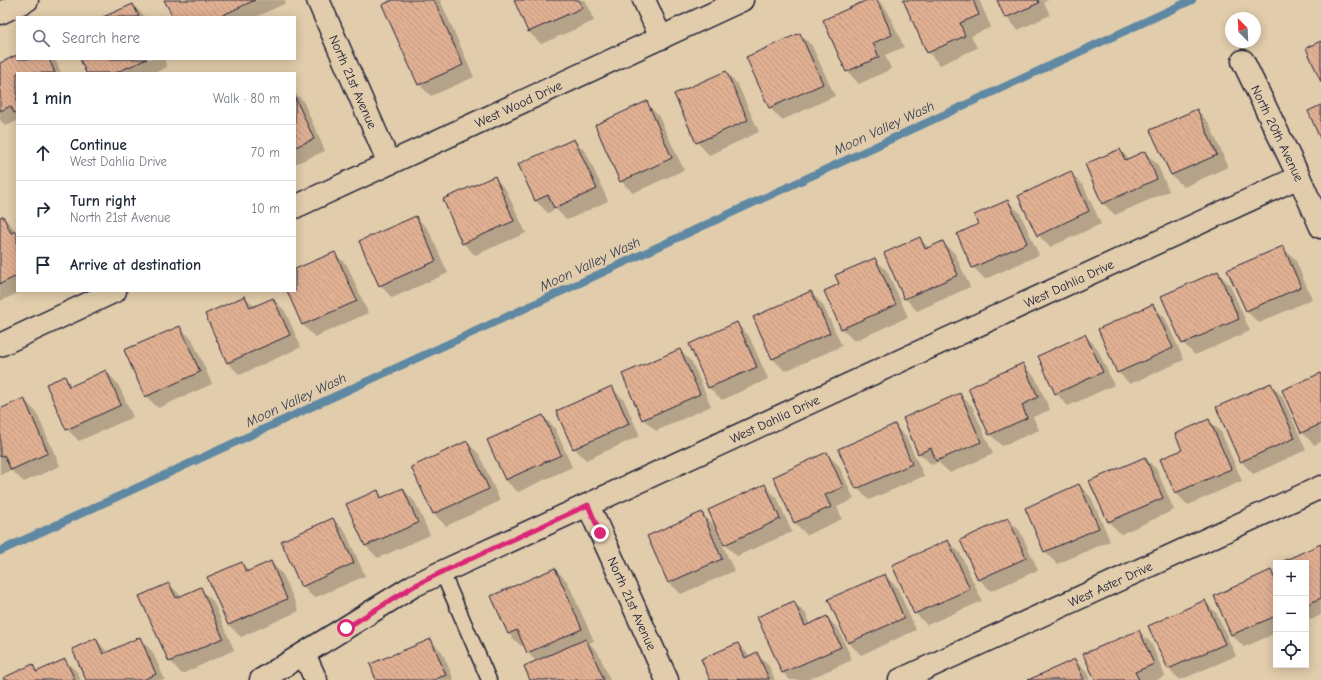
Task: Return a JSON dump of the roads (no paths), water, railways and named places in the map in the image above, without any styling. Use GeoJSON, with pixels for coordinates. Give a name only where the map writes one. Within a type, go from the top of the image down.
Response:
{"type":"FeatureCollection","features":[{"type":"Feature","properties":{"kind":"street"},"geometry":{"type":"LineString","coordinates":[[0,13],[27,0]]}},
{"type":"Feature","properties":{"kind":"street","name":"North 21st Avenue"},"geometry":{"type":"LineString","coordinates":[[318,0],[389,164]]}},
{"type":"Feature","properties":{"kind":"street"},"geometry":{"type":"LineString","coordinates":[[644,0],[661,38]]}},
{"type":"Feature","properties":{"kind":"street","name":"West Wood Drive"},"geometry":{"type":"LineString","coordinates":[[296,207],[742,0]]}},
{"type":"Feature","properties":{"kind":"street","name":"North 20th Avenue"},"geometry":{"type":"LineString","coordinates":[[1243,61],[1299,177],[1321,227]]}},
{"type":"Feature","properties":{"kind":"street","name":"West Dahlia Drive"},"geometry":{"type":"LineString","coordinates":[[261,680],[414,586],[442,572],[1299,177]]}},
{"type":"Feature","properties":{"kind":"street"},"geometry":{"type":"LineString","coordinates":[[0,345],[113,292]]}},
{"type":"Feature","properties":{"kind":"street","name":"West Aster Drive"},"geometry":{"type":"LineString","coordinates":[[900,680],[1321,487]]}},
{"type":"Feature","properties":{"kind":"street","name":"North 21st Avenue"},"geometry":{"type":"LineString","coordinates":[[588,505],[667,680]]}},
{"type":"Feature","properties":{"kind":"street"},"geometry":{"type":"LineString","coordinates":[[304,654],[316,680]]}},
{"type":"Feature","properties":{"kind":"lane"},"geometry":{"type":"LineString","coordinates":[[442,572],[489,680]]}},
{"type":"Feature","properties":{"kind":"waterway","name":"Moon Valley Wash"},"geometry":{"type":"LineString","coordinates":[[0,551],[1192,0]]}}]}
